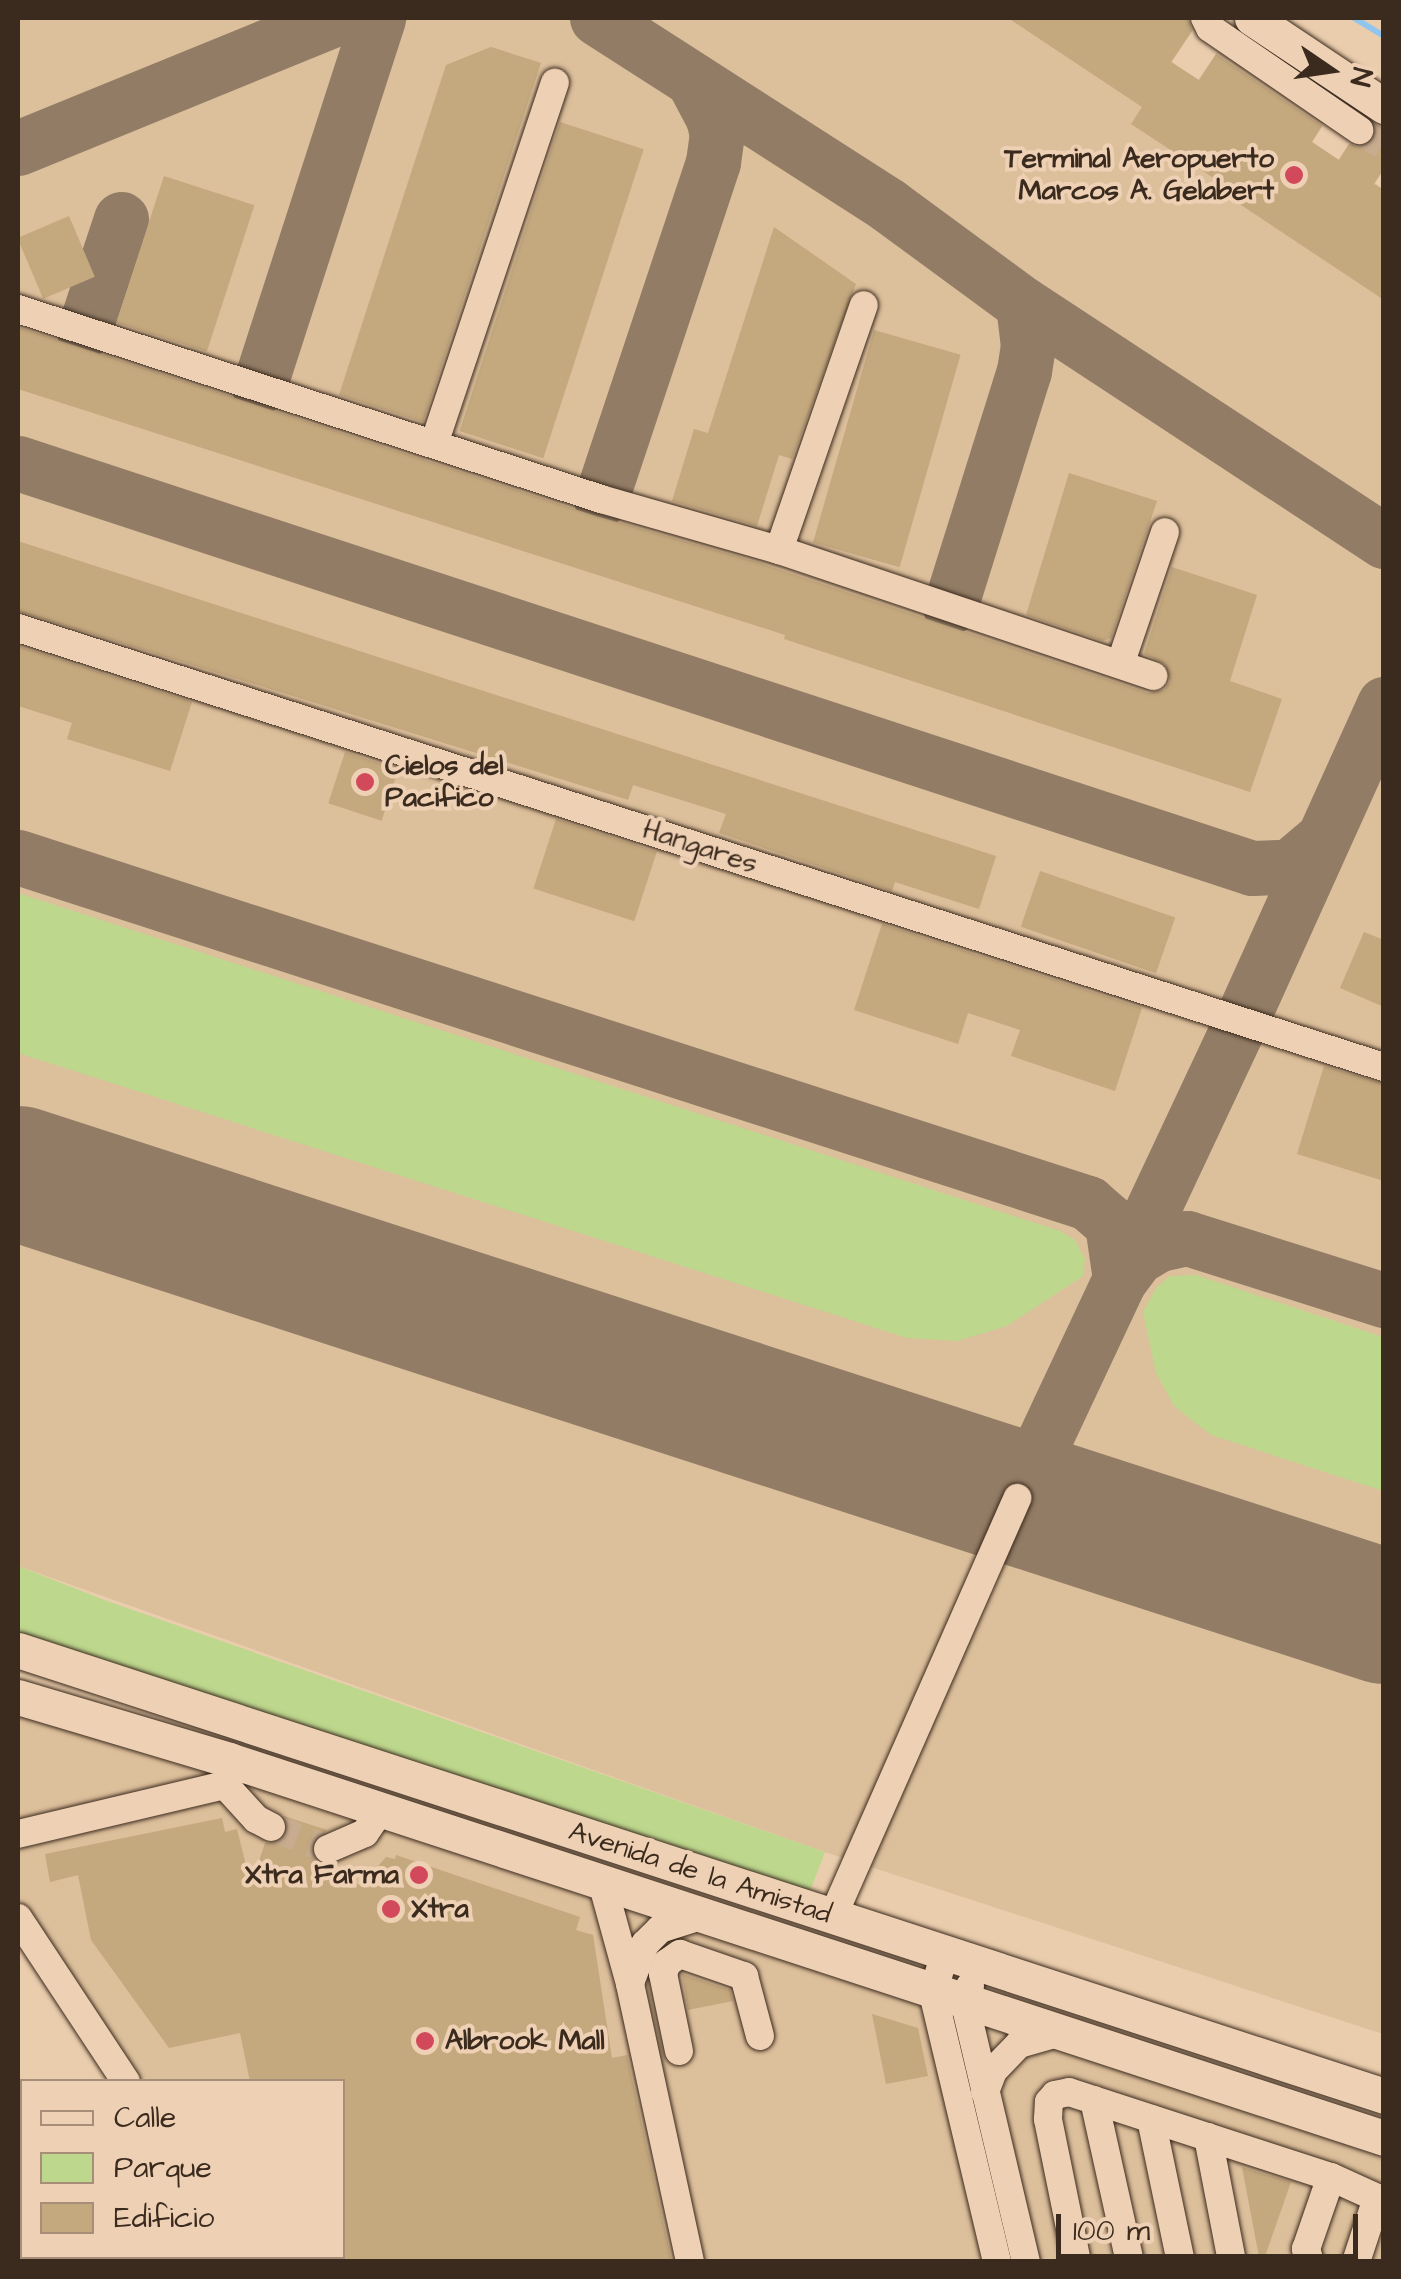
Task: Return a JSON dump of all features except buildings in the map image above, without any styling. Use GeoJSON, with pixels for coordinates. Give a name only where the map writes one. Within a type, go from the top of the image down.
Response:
{"type":"FeatureCollection","features":[{"type":"Feature","properties":{"kind":"main road"},"geometry":{"type":"LineString","coordinates":[[1252,18],[1371,118]]}},
{"type":"Feature","properties":{"kind":"main road","name":"Avenida de la Amistad"},"geometry":{"type":"LineString","coordinates":[[18,1650],[1384,2096]]}},
{"type":"Feature","properties":{"kind":"main road","name":"Avenida de la Amistad"},"geometry":{"type":"LineString","coordinates":[[18,1697],[227,1772],[381,1810],[1384,2138]]}},
{"type":"Feature","properties":{"kind":"lane"},"geometry":{"type":"LineString","coordinates":[[1204,18],[1210,28],[1371,118]]}},
{"type":"Feature","properties":{"kind":"lane"},"geometry":{"type":"LineString","coordinates":[[434,444],[555,83]]}},
{"type":"Feature","properties":{"kind":"lane"},"geometry":{"type":"LineString","coordinates":[[779,550],[864,304]]}},
{"type":"Feature","properties":{"kind":"lane"},"geometry":{"type":"LineString","coordinates":[[18,309],[601,499],[779,550],[1154,676]]}},
{"type":"Feature","properties":{"kind":"lane"},"geometry":{"type":"LineString","coordinates":[[1121,662],[1165,532]]}},
{"type":"Feature","properties":{"kind":"lane","name":"Hangares"},"geometry":{"type":"LineString","coordinates":[[18,628],[1384,1067]]}},
{"type":"Feature","properties":{"kind":"lane"},"geometry":{"type":"LineString","coordinates":[[833,1916],[1018,1498]]}},
{"type":"Feature","properties":{"kind":"lane"},"geometry":{"type":"LineString","coordinates":[[18,1834],[227,1772],[256,1819],[271,1827]]}},
{"type":"Feature","properties":{"kind":"lane"},"geometry":{"type":"LineString","coordinates":[[328,1849],[365,1833],[381,1810]]}},
{"type":"Feature","properties":{"kind":"lane"},"geometry":{"type":"LineString","coordinates":[[602,1882],[630,1984],[690,2262]]}},
{"type":"Feature","properties":{"kind":"lane"},"geometry":{"type":"LineString","coordinates":[[630,1984],[634,1963],[660,1929],[701,1916]]}},
{"type":"Feature","properties":{"kind":"lane"},"geometry":{"type":"LineString","coordinates":[[18,1918],[124,2079]]}},
{"type":"Feature","properties":{"kind":"lane"},"geometry":{"type":"LineString","coordinates":[[679,2051],[663,1974],[671,1958],[680,1954],[744,1976],[760,2036]]}},
{"type":"Feature","properties":{"kind":"lane"},"geometry":{"type":"LineString","coordinates":[[961,1958],[949,1998],[997,2262]]}},
{"type":"Feature","properties":{"kind":"lane"},"geometry":{"type":"LineString","coordinates":[[949,1998],[985,2092],[1026,2262]]}},
{"type":"Feature","properties":{"kind":"lane"},"geometry":{"type":"LineString","coordinates":[[985,2092],[993,2071],[1020,2044],[1058,2034]]}},
{"type":"Feature","properties":{"kind":"lane"},"geometry":{"type":"LineString","coordinates":[[1077,2262],[1048,2119],[1049,2102],[1055,2095],[1070,2092],[1332,2176],[1380,2199],[1356,2262]]}},
{"type":"Feature","properties":{"kind":"lane"},"geometry":{"type":"LineString","coordinates":[[1094,2100],[1130,2262]]}},
{"type":"Feature","properties":{"kind":"lane"},"geometry":{"type":"LineString","coordinates":[[1151,2119],[1181,2262]]}},
{"type":"Feature","properties":{"kind":"lane"},"geometry":{"type":"LineString","coordinates":[[1208,2137],[1232,2262]]}},
{"type":"Feature","properties":{"kind":"lane"},"geometry":{"type":"LineString","coordinates":[[1310,2262],[1306,2249],[1332,2176]]}},
{"type":"Feature","properties":{"kind":"shaded area"},"geometry":{"type":"Polygon","coordinates":[[[18,18],[1194,18],[1199,21],[1172,62],[1198,80],[1218,51],[1326,121],[1312,142],[1338,160],[1367,117],[1383,129],[1383,169],[1375,183],[1384,190],[1383,2034],[825,1852],[18,1566],[18,18]]]}},
{"type":"Feature","properties":{"kind":"shaded area","name":"Albrook Mall"},"geometry":{"type":"Polygon","coordinates":[[[18,1709],[1383,2138],[1383,2261],[275,2261],[345,2259],[345,2079],[126,2079],[18,1901],[18,1709]]]}},
{"type":"Feature","properties":{"kind":"green space"},"geometry":{"type":"Polygon","coordinates":[[[18,893],[1060,1231],[1075,1240],[1085,1259],[1083,1276],[1007,1326],[957,1341],[907,1338],[18,1053],[18,893]]]}},
{"type":"Feature","properties":{"kind":"green space"},"geometry":{"type":"Polygon","coordinates":[[[1196,1275],[1383,1337],[1383,1491],[1211,1435],[1174,1406],[1156,1373],[1143,1312],[1156,1288],[1170,1276],[1196,1275]]]}},
{"type":"Feature","properties":{"kind":"green space"},"geometry":{"type":"Polygon","coordinates":[[[18,1566],[107,1601],[825,1852],[810,1891],[18,1636],[18,1566]]]}},
{"type":"Feature","properties":{"kind":"waterway"},"geometry":{"type":"LineString","coordinates":[[1354,18],[1384,36]]}},
{"type":"Feature","properties":{"kind":"taxiway"},"geometry":{"type":"LineString","coordinates":[[18,148],[337,18]]}},
{"type":"Feature","properties":{"kind":"taxiway"},"geometry":{"type":"LineString","coordinates":[[259,387],[378,18]]}},
{"type":"Feature","properties":{"kind":"taxiway"},"geometry":{"type":"LineString","coordinates":[[597,18],[888,205],[1023,304],[1384,541]]}},
{"type":"Feature","properties":{"kind":"taxiway"},"geometry":{"type":"LineString","coordinates":[[601,499],[713,162],[717,135],[713,118],[693,80]]}},
{"type":"Feature","properties":{"kind":"taxiway"},"geometry":{"type":"LineString","coordinates":[[84,331],[121,219]]}},
{"type":"Feature","properties":{"kind":"taxiway"},"geometry":{"type":"LineString","coordinates":[[950,607],[1024,371],[1028,346],[1023,304]]}},
{"type":"Feature","properties":{"kind":"taxiway"},"geometry":{"type":"LineString","coordinates":[[18,463],[1252,868],[1289,867],[1322,839]]}},
{"type":"Feature","properties":{"kind":"taxiway"},"geometry":{"type":"LineString","coordinates":[[1017,1498],[1241,1021],[1384,704]]}},
{"type":"Feature","properties":{"kind":"taxiway"},"geometry":{"type":"LineString","coordinates":[[18,857],[1088,1203],[1112,1224],[1120,1279]]}},
{"type":"Feature","properties":{"kind":"taxiway"},"geometry":{"type":"LineString","coordinates":[[1121,1278],[1137,1257],[1159,1244],[1187,1238],[1384,1300]]}},
{"type":"Feature","properties":{"kind":"runway"},"geometry":{"type":"LineString","coordinates":[[18,1173],[1384,1616]]}},
{"type":"Feature","properties":{"kind":"tunnel"},"geometry":{"type":"LineString","coordinates":[[1359,130],[1384,146]]}},
{"type":"Feature","properties":{"kind":"tunnel"},"geometry":{"type":"LineString","coordinates":[[271,1827],[328,1849]]}},
{"type":"Feature","properties":{"kind":"place","name":"Terminal Aeropuerto Marcos A. Gelabert"},"geometry":{"type":"Point","coordinates":[1294,175]}},
{"type":"Feature","properties":{"kind":"place","name":"Cielos del Pacifico"},"geometry":{"type":"Point","coordinates":[365,782]}},
{"type":"Feature","properties":{"kind":"place","name":"Xtra Farma"},"geometry":{"type":"Point","coordinates":[419,1875]}},
{"type":"Feature","properties":{"kind":"place","name":"Xtra"},"geometry":{"type":"Point","coordinates":[391,1909]}},
{"type":"Feature","properties":{"kind":"place","name":"Albrook Mall"},"geometry":{"type":"Point","coordinates":[425,2041]}}]}
